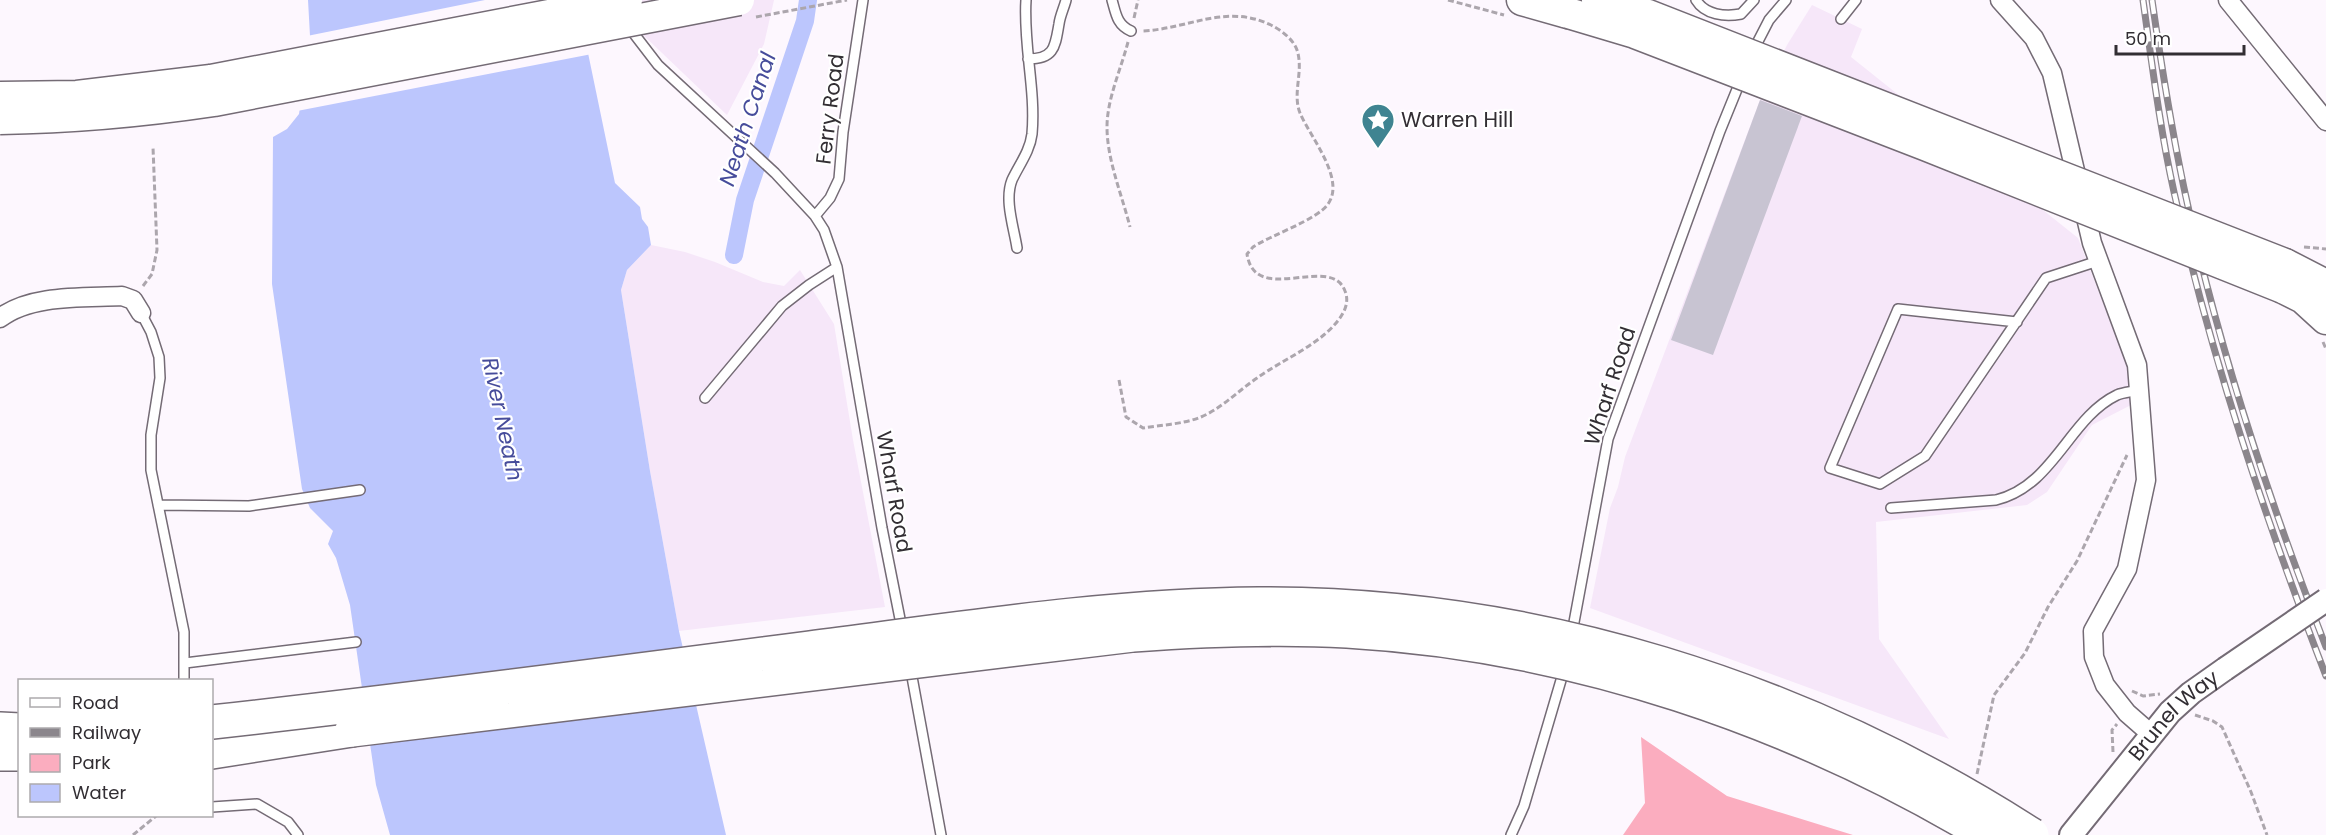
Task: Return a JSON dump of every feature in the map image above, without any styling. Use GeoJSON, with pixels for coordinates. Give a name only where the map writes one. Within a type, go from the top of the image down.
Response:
{"type":"FeatureCollection","features":[{"type":"Feature","properties":{"kind":"highway"},"geometry":{"type":"LineString","coordinates":[[213,722],[1023,621],[1142,609],[1261,604],[1365,608],[1425,613],[1522,629],[1614,649],[1704,676],[1791,709],[1895,756],[1953,787],[2032,835]]}},
{"type":"Feature","properties":{"kind":"highway"},"geometry":{"type":"LineString","coordinates":[[213,747],[1114,637],[1245,630],[1346,631],[1512,652],[1590,669],[1673,693],[1771,727],[1846,760],[1925,799],[1986,835]]}},
{"type":"Feature","properties":{"kind":"highway"},"geometry":{"type":"LineString","coordinates":[[0,729],[18,730]]}},
{"type":"Feature","properties":{"kind":"highway"},"geometry":{"type":"LineString","coordinates":[[213,752],[352,730]]}},
{"type":"Feature","properties":{"kind":"highway"},"geometry":{"type":"LineString","coordinates":[[0,754],[18,754]]}},
{"type":"Feature","properties":{"kind":"highway"},"geometry":{"type":"LineString","coordinates":[[0,775],[18,774]]}},
{"type":"Feature","properties":{"kind":"main road"},"geometry":{"type":"LineString","coordinates":[[0,97],[77,96],[211,80],[627,0]]}},
{"type":"Feature","properties":{"kind":"main road"},"geometry":{"type":"LineString","coordinates":[[0,119],[74,118],[139,112],[214,101],[740,0]]}},
{"type":"Feature","properties":{"kind":"main road"},"geometry":{"type":"LineString","coordinates":[[1522,0],[1658,42],[2284,276],[2325,284]]}},
{"type":"Feature","properties":{"kind":"main road"},"geometry":{"type":"LineString","coordinates":[[1597,0],[1659,19],[2284,276],[2326,319]]}},
{"type":"Feature","properties":{"kind":"street"},"geometry":{"type":"LineString","coordinates":[[2000,0],[2034,38],[2052,73],[2098,261],[2138,365],[2146,480],[2127,569],[2092,631],[2094,657],[2105,685],[2127,713],[2151,734]]}},
{"type":"Feature","properties":{"kind":"street"},"geometry":{"type":"LineString","coordinates":[[2228,0],[2326,121]]}},
{"type":"Feature","properties":{"kind":"street"},"geometry":{"type":"LineString","coordinates":[[3,310],[33,302],[122,296],[137,306]]}},
{"type":"Feature","properties":{"kind":"street","name":"Brunel Way"},"geometry":{"type":"LineString","coordinates":[[2071,835],[2170,712],[2191,693],[2326,600]]}},
{"type":"Feature","properties":{"kind":"lane","name":"Wharf Road"},"geometry":{"type":"LineString","coordinates":[[617,0],[630,31],[658,65],[775,173],[815,216],[824,230],[837,267],[882,528],[905,643]]}},
{"type":"Feature","properties":{"kind":"lane","name":"Ferry Road"},"geometry":{"type":"LineString","coordinates":[[815,216],[830,198],[839,179],[843,132],[862,0]]}},
{"type":"Feature","properties":{"kind":"lane"},"geometry":{"type":"LineString","coordinates":[[1017,248],[1009,195],[1011,182],[1032,135],[1024,25],[1026,0]]}},
{"type":"Feature","properties":{"kind":"lane"},"geometry":{"type":"LineString","coordinates":[[1028,59],[1038,59],[1050,54],[1056,45],[1066,0]]}},
{"type":"Feature","properties":{"kind":"lane"},"geometry":{"type":"LineString","coordinates":[[1112,0],[1118,21],[1124,28],[1131,31]]}},
{"type":"Feature","properties":{"kind":"lane"},"geometry":{"type":"LineString","coordinates":[[1696,0],[1700,6],[1724,17],[1741,14],[1754,0]]}},
{"type":"Feature","properties":{"kind":"lane","name":"Wharf Road"},"geometry":{"type":"LineString","coordinates":[[1570,645],[1608,439],[1720,131],[1753,50],[1769,20],[1786,0]]}},
{"type":"Feature","properties":{"kind":"lane"},"geometry":{"type":"LineString","coordinates":[[1841,19],[1856,0]]}},
{"type":"Feature","properties":{"kind":"lane"},"geometry":{"type":"LineString","coordinates":[[2016,322],[1898,309],[1830,468],[1880,484],[1925,456],[2046,279],[2098,261]]}},
{"type":"Feature","properties":{"kind":"lane"},"geometry":{"type":"LineString","coordinates":[[705,398],[782,306],[837,267]]}},
{"type":"Feature","properties":{"kind":"lane"},"geometry":{"type":"LineString","coordinates":[[137,306],[151,332],[159,357],[160,378],[151,447],[151,470],[184,632],[184,679]]}},
{"type":"Feature","properties":{"kind":"lane"},"geometry":{"type":"LineString","coordinates":[[1892,508],[2008,498],[2030,483],[2101,406],[2120,394],[2139,390]]}},
{"type":"Feature","properties":{"kind":"lane"},"geometry":{"type":"LineString","coordinates":[[158,505],[249,506],[360,490]]}},
{"type":"Feature","properties":{"kind":"lane"},"geometry":{"type":"LineString","coordinates":[[185,663],[356,642]]}},
{"type":"Feature","properties":{"kind":"lane"},"geometry":{"type":"LineString","coordinates":[[907,654],[941,835]]}},
{"type":"Feature","properties":{"kind":"lane"},"geometry":{"type":"LineString","coordinates":[[1511,835],[1524,806],[1568,656]]}},
{"type":"Feature","properties":{"kind":"lane"},"geometry":{"type":"LineString","coordinates":[[213,807],[257,804],[288,822],[298,835]]}},
{"type":"Feature","properties":{"kind":"path"},"geometry":{"type":"LineString","coordinates":[[1130,227],[1112,160],[1107,128],[1111,99],[1138,0]]}},
{"type":"Feature","properties":{"kind":"path"},"geometry":{"type":"LineString","coordinates":[[1119,380],[1126,417],[1143,428],[1198,418],[1216,410],[1258,376],[1328,332],[1347,303],[1347,294],[1343,285],[1336,279],[1326,277],[1275,279],[1263,277],[1249,265],[1247,254],[1253,247],[1315,215],[1328,204],[1333,185],[1327,165],[1299,111],[1297,100],[1300,62],[1296,48],[1287,36],[1273,26],[1237,15],[1208,17],[1175,26],[1131,31]]}},
{"type":"Feature","properties":{"kind":"path"},"geometry":{"type":"LineString","coordinates":[[137,306],[152,274],[157,250],[153,147]]}},
{"type":"Feature","properties":{"kind":"path"},"geometry":{"type":"LineString","coordinates":[[1976,777],[1994,695],[2025,653],[2048,607],[2077,561],[2134,440],[2143,432]]}},
{"type":"Feature","properties":{"kind":"path"},"geometry":{"type":"LineString","coordinates":[[2170,712],[2200,715],[2222,727],[2252,792],[2267,835]]}},
{"type":"Feature","properties":{"kind":"path"},"geometry":{"type":"LineString","coordinates":[[133,835],[155,817]]}},
{"type":"Feature","properties":{"kind":"shaded area"},"geometry":{"type":"Polygon","coordinates":[[[624,0],[774,0],[764,44],[727,115],[639,31],[624,0]]]}},
{"type":"Feature","properties":{"kind":"shaded area"},"geometry":{"type":"Polygon","coordinates":[[[1812,5],[1862,29],[1851,57],[2078,238],[2131,376],[2135,403],[2092,425],[2047,492],[2027,505],[1876,522],[1879,639],[1949,739],[1590,608],[1610,508],[1625,457],[1760,100],[1787,45],[1812,5]]]}},
{"type":"Feature","properties":{"kind":"shaded area"},"geometry":{"type":"Polygon","coordinates":[[[651,245],[685,252],[763,282],[784,286],[800,270],[834,324],[853,440],[885,607],[679,631],[621,290],[627,270],[651,245]]]}},
{"type":"Feature","properties":{"kind":"green space"},"geometry":{"type":"Polygon","coordinates":[[[1641,737],[1727,796],[1853,835],[1623,835],[1645,803],[1641,737]]]}},
{"type":"Feature","properties":{"kind":"water","name":"River Neath"},"geometry":{"type":"Polygon","coordinates":[[[308,0],[577,0],[615,183],[640,207],[642,219],[648,227],[651,245],[627,270],[621,290],[679,631],[726,835],[390,835],[376,785],[350,605],[336,558],[328,544],[333,531],[310,508],[302,489],[272,284],[273,137],[287,129],[299,114],[310,36],[308,0]]]}},
{"type":"Feature","properties":{"kind":"pier"},"geometry":{"type":"Polygon","coordinates":[[[485,0],[580,0],[592,54],[297,111],[307,36],[485,0]]]}},
{"type":"Feature","properties":{"kind":"building"},"geometry":{"type":"Polygon","coordinates":[[[1760,100],[1802,116],[1713,355],[1671,340],[1760,100]]]}},
{"type":"Feature","properties":{"kind":"waterway","name":"Neath Canal"},"geometry":{"type":"LineString","coordinates":[[734,255],[745,200],[805,21],[808,0]]}},
{"type":"Feature","properties":{"kind":"railway"},"geometry":{"type":"LineString","coordinates":[[2143,0],[2169,168],[2205,315],[2261,497],[2326,676]]}},
{"type":"Feature","properties":{"kind":"railway"},"geometry":{"type":"LineString","coordinates":[[2152,0],[2179,165],[2212,305],[2264,478],[2326,647]]}},
{"type":"Feature","properties":{"kind":"place","name":"Warren Hill"},"geometry":{"type":"Point","coordinates":[1378,149]}}]}
